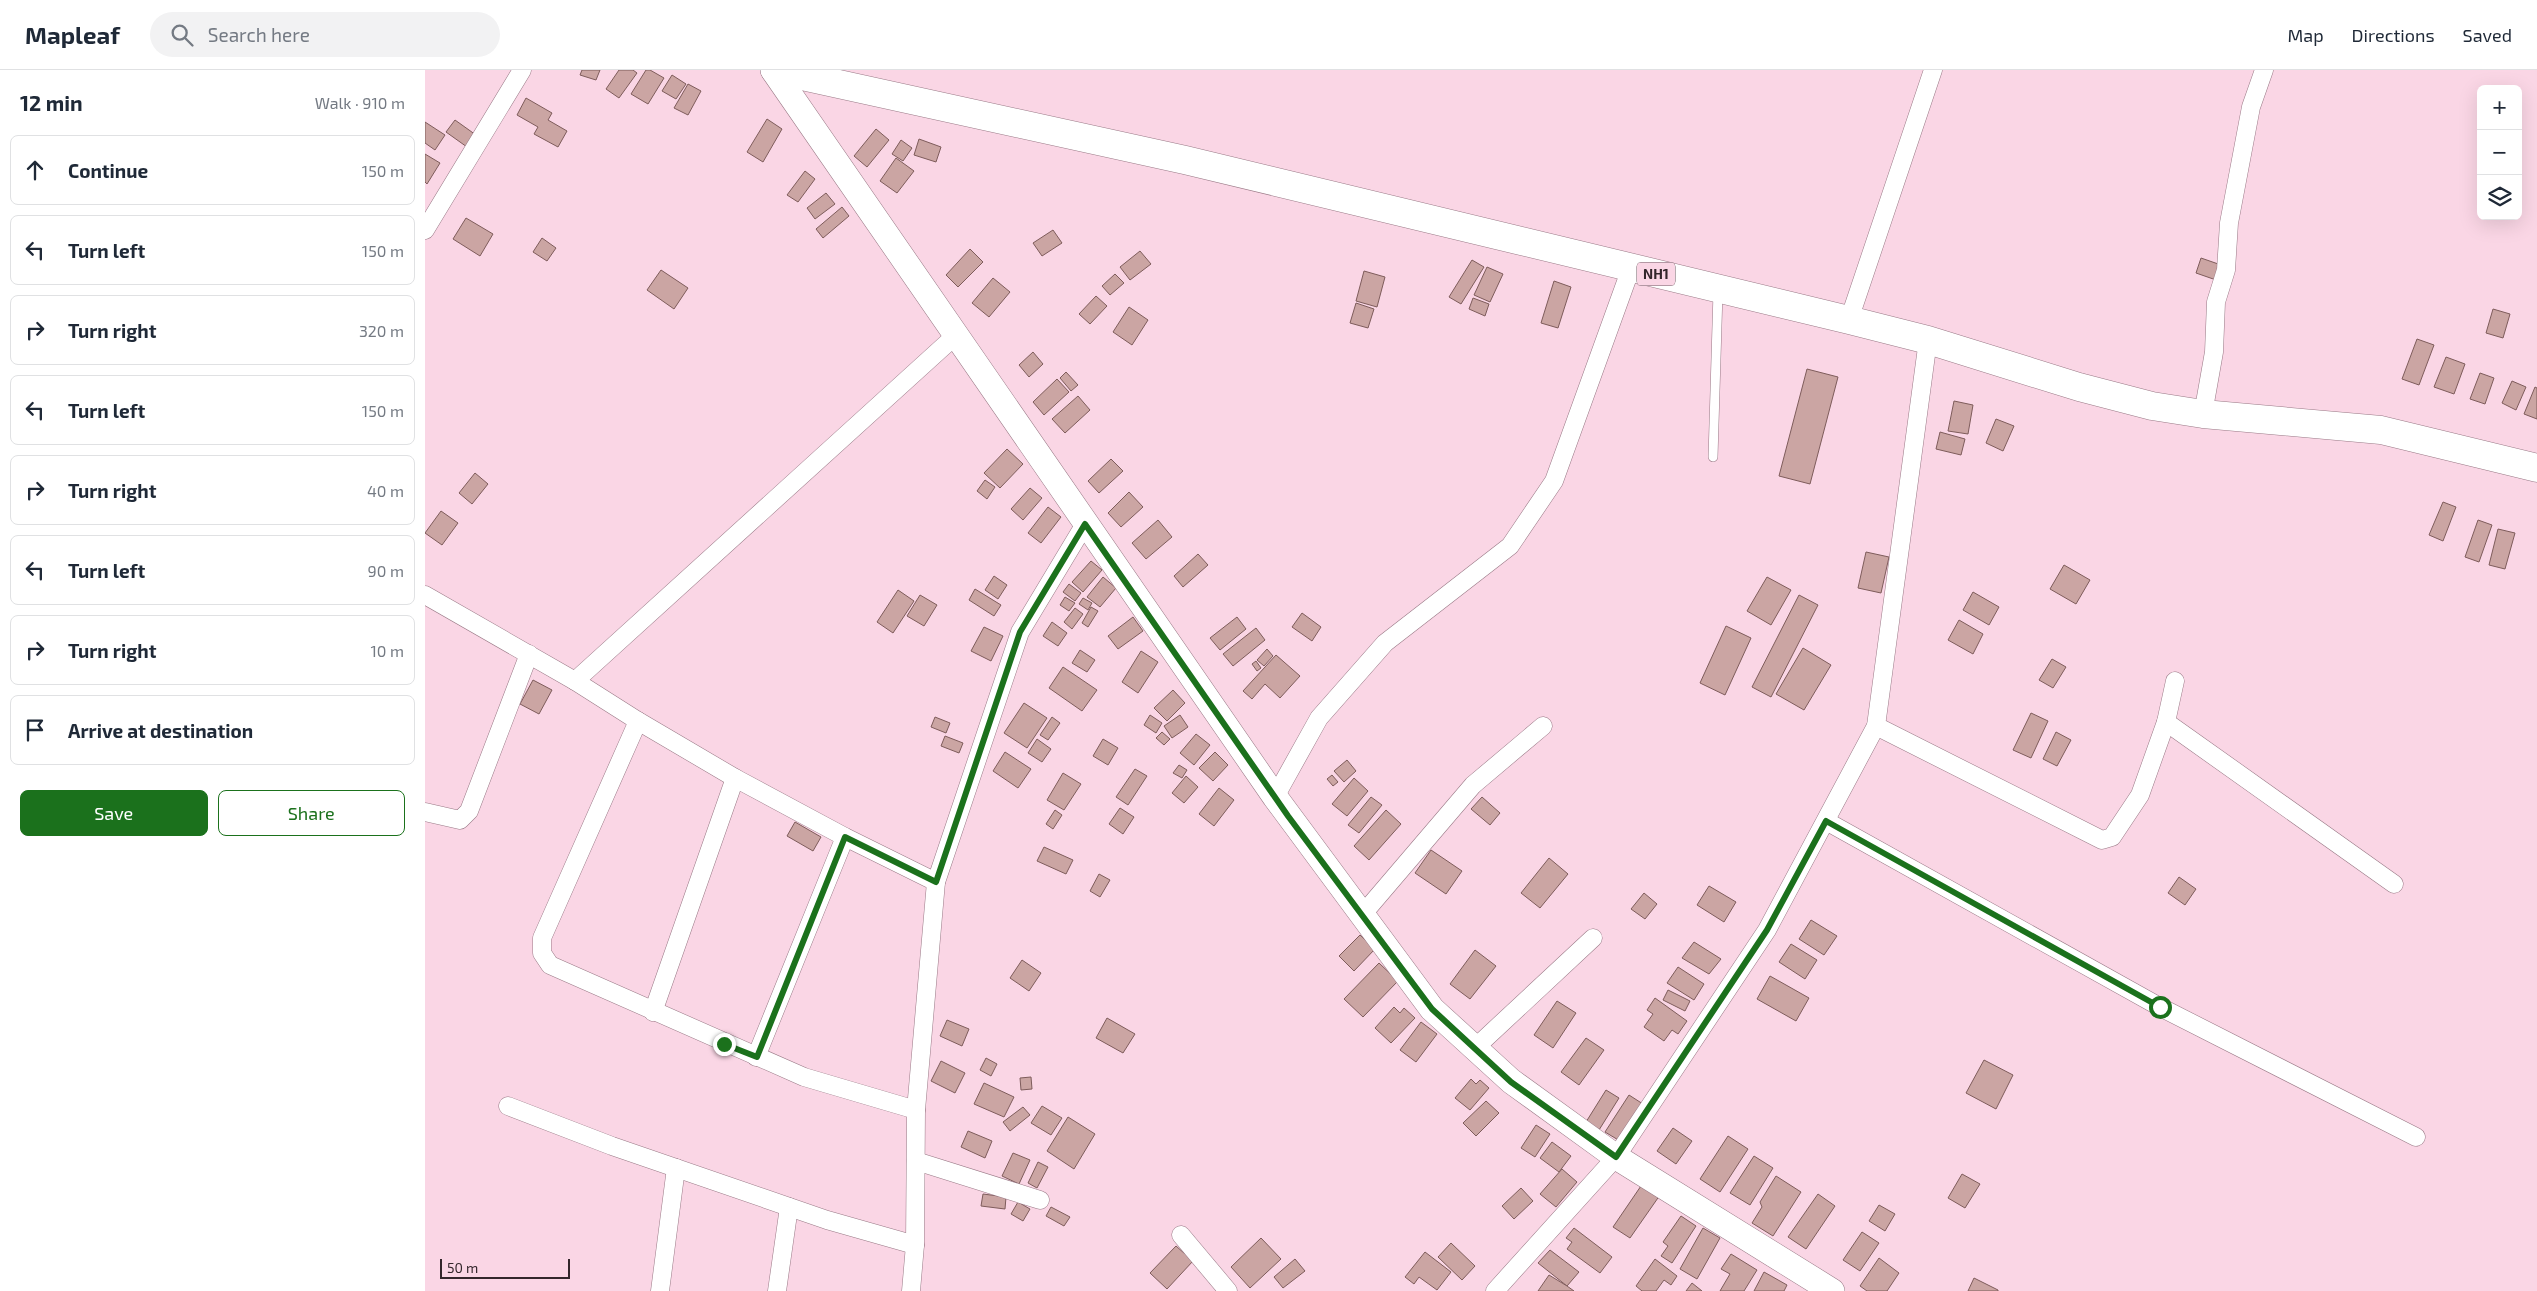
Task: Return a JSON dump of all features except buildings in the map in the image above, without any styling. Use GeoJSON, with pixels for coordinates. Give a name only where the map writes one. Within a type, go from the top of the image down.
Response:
{"type":"FeatureCollection","features":[{"type":"Feature","properties":{"kind":"highway","name":"NH1"},"geometry":{"type":"LineString","coordinates":[[774,70],[1185,160],[1718,288],[1928,340],[2079,387],[2152,406],[2203,414],[2381,430],[2537,468]]}},
{"type":"Feature","properties":{"kind":"street"},"geometry":{"type":"LineString","coordinates":[[425,230],[523,70]]}},
{"type":"Feature","properties":{"kind":"street"},"geometry":{"type":"LineString","coordinates":[[774,70],[955,336],[1275,797],[1432,1009],[1511,1082],[1616,1157],[1832,1291]]}},
{"type":"Feature","properties":{"kind":"street"},"geometry":{"type":"LineString","coordinates":[[1849,320],[1933,70]]}},
{"type":"Feature","properties":{"kind":"street"},"geometry":{"type":"LineString","coordinates":[[2203,414],[2213,352],[2216,302],[2226,270],[2229,223],[2251,107],[2263,70]]}},
{"type":"Feature","properties":{"kind":"street"},"geometry":{"type":"LineString","coordinates":[[1275,797],[1319,718],[1385,643],[1510,546],[1554,481],[1631,268]]}},
{"type":"Feature","properties":{"kind":"street"},"geometry":{"type":"LineString","coordinates":[[575,681],[955,336]]}},
{"type":"Feature","properties":{"kind":"street"},"geometry":{"type":"LineString","coordinates":[[1495,1291],[1616,1157],[1767,930],[1876,726],[1928,340]]}},
{"type":"Feature","properties":{"kind":"street"},"geometry":{"type":"LineString","coordinates":[[911,1291],[915,1245],[916,1110],[936,882],[1020,632],[1085,524]]}},
{"type":"Feature","properties":{"kind":"street"},"geometry":{"type":"LineString","coordinates":[[425,595],[575,681],[638,721],[735,778],[845,837],[936,882]]}},
{"type":"Feature","properties":{"kind":"street"},"geometry":{"type":"LineString","coordinates":[[425,812],[460,820],[469,812],[529,654]]}},
{"type":"Feature","properties":{"kind":"street"},"geometry":{"type":"LineString","coordinates":[[1876,726],[2103,840],[2112,837],[2140,795],[2166,722],[2175,681]]}},
{"type":"Feature","properties":{"kind":"street"},"geometry":{"type":"LineString","coordinates":[[638,721],[542,938],[542,953],[550,965],[804,1077],[916,1110]]}},
{"type":"Feature","properties":{"kind":"street"},"geometry":{"type":"LineString","coordinates":[[2166,722],[2394,884]]}},
{"type":"Feature","properties":{"kind":"street"},"geometry":{"type":"LineString","coordinates":[[1362,915],[1473,785],[1543,726]]}},
{"type":"Feature","properties":{"kind":"street"},"geometry":{"type":"LineString","coordinates":[[653,1012],[735,778]]}},
{"type":"Feature","properties":{"kind":"street"},"geometry":{"type":"LineString","coordinates":[[1826,821],[2160,1007],[2416,1137]]}},
{"type":"Feature","properties":{"kind":"street"},"geometry":{"type":"LineString","coordinates":[[757,1057],[845,837]]}},
{"type":"Feature","properties":{"kind":"street"},"geometry":{"type":"LineString","coordinates":[[1475,1048],[1593,938]]}},
{"type":"Feature","properties":{"kind":"street"},"geometry":{"type":"LineString","coordinates":[[508,1106],[676,1168],[789,1207],[915,1245]]}},
{"type":"Feature","properties":{"kind":"street"},"geometry":{"type":"LineString","coordinates":[[916,1162],[1039,1200]]}},
{"type":"Feature","properties":{"kind":"street"},"geometry":{"type":"LineString","coordinates":[[660,1291],[676,1168]]}},
{"type":"Feature","properties":{"kind":"street"},"geometry":{"type":"LineString","coordinates":[[777,1291],[789,1207]]}},
{"type":"Feature","properties":{"kind":"street"},"geometry":{"type":"LineString","coordinates":[[1181,1235],[1228,1291]]}},
{"type":"Feature","properties":{"kind":"lane"},"geometry":{"type":"LineString","coordinates":[[1713,457],[1718,288]]}},
{"type":"Feature","properties":{"kind":"route"},"geometry":{"type":"LineString","coordinates":[[724,1044],[757,1057],[845,837],[936,882],[1020,632],[1085,524],[1288,816],[1432,1009],[1511,1082],[1616,1157],[1767,930],[1826,821],[2160,1007]]}}]}
